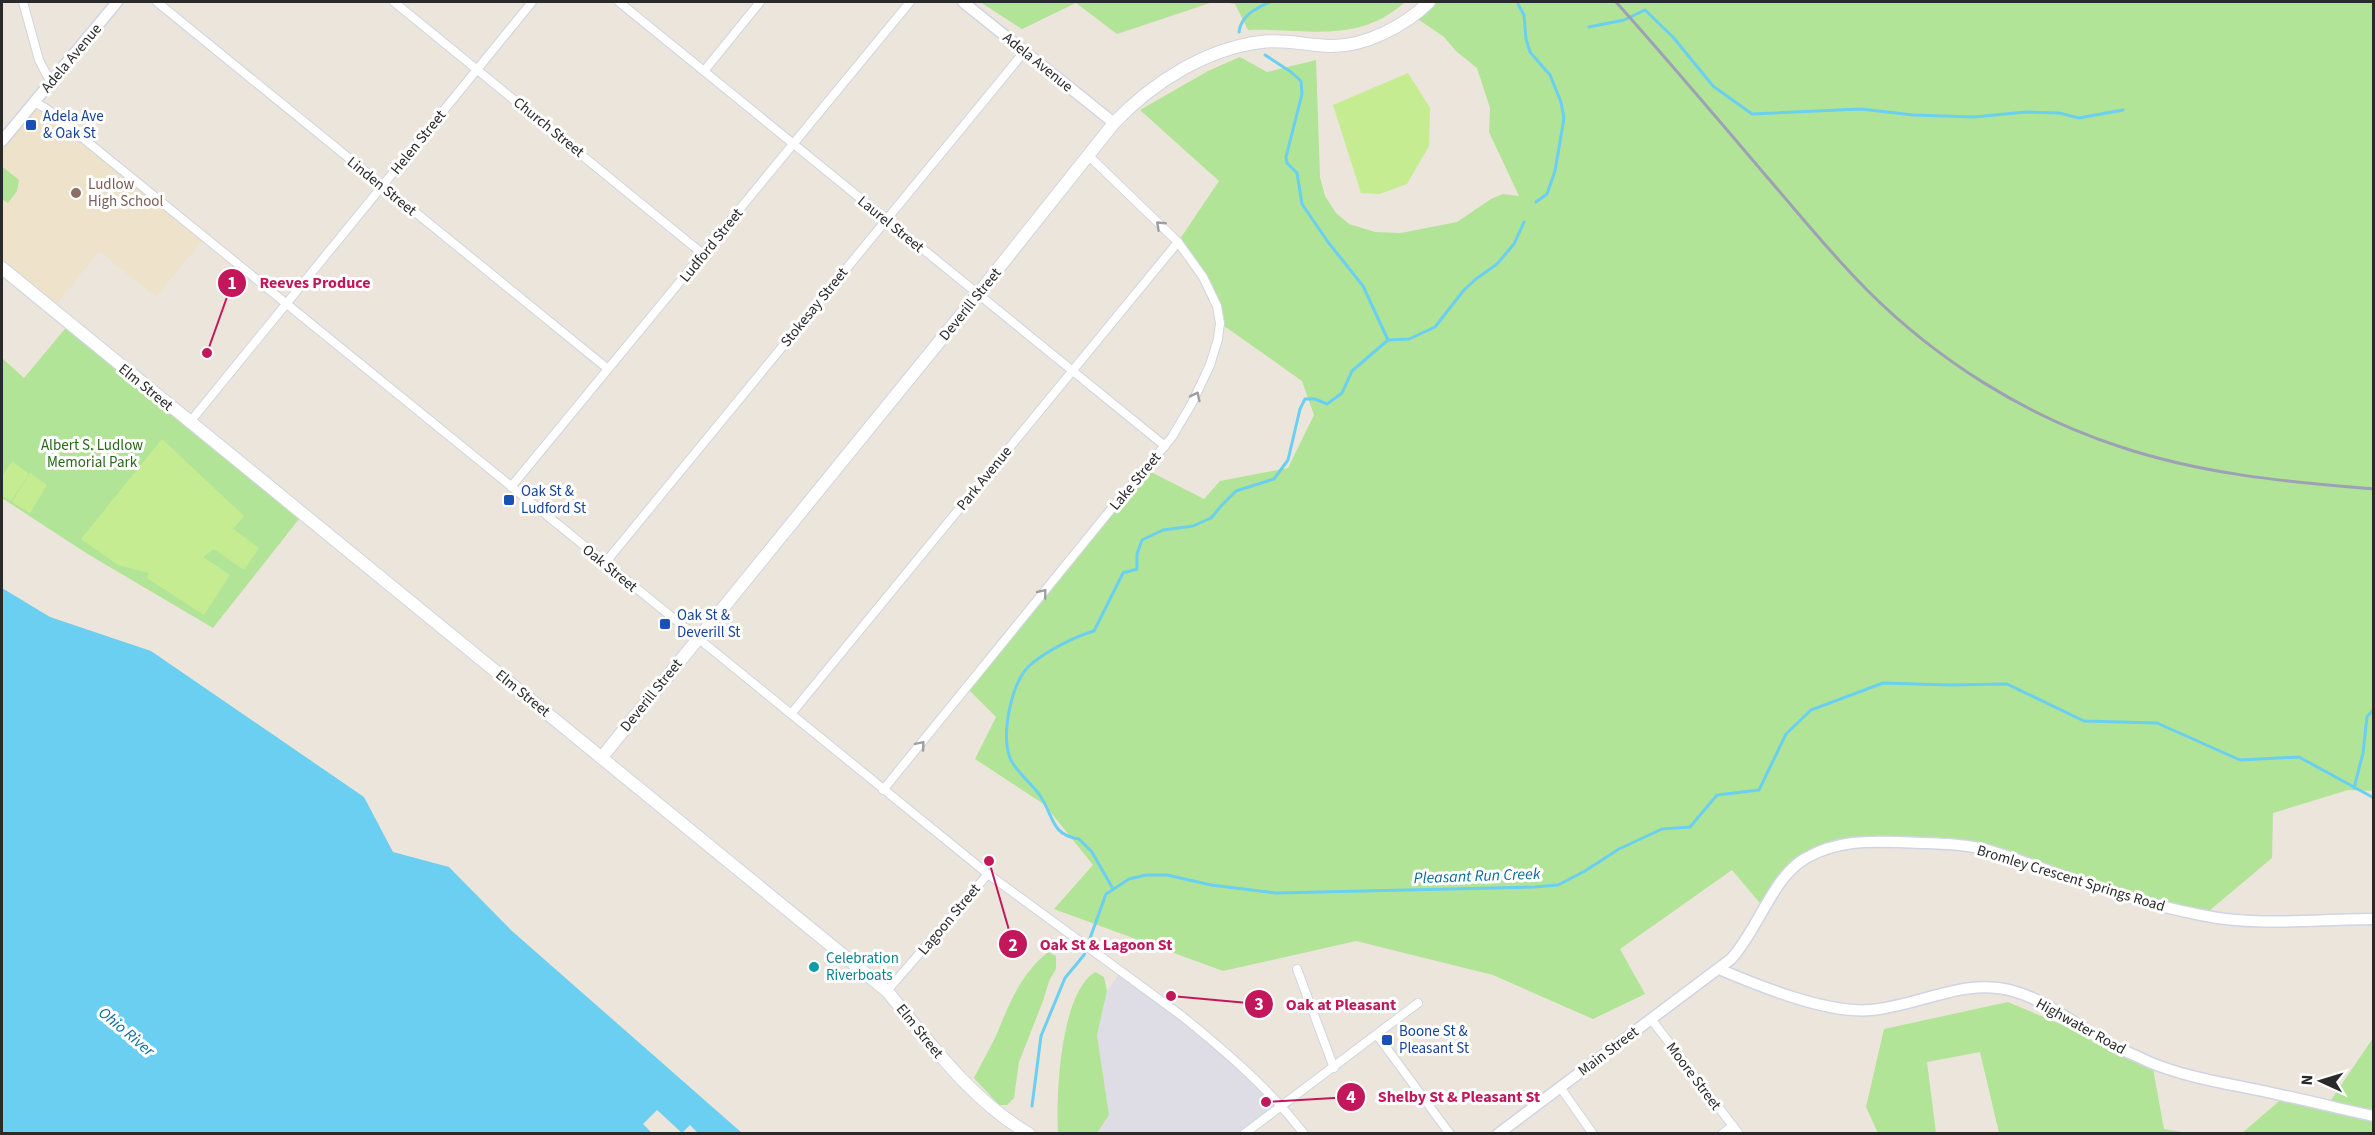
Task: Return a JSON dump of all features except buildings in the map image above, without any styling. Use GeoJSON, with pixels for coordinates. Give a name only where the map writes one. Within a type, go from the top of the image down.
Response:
{"type":"FeatureCollection","features":[{"type":"Feature","properties":{"kind":"main road","name":"Deverill Street"},"geometry":{"type":"LineString","coordinates":[[602,757],[1114,123],[1134,102],[1175,74],[1208,58],[1254,43],[1278,40],[1331,46],[1362,41],[1390,29],[1429,2]]}},
{"type":"Feature","properties":{"kind":"main road","name":"Elm Street"},"geometry":{"type":"LineString","coordinates":[[2,268],[887,990],[967,1085],[1029,1134]]}},
{"type":"Feature","properties":{"kind":"street"},"geometry":{"type":"LineString","coordinates":[[23,2],[39,60],[50,81]]}},
{"type":"Feature","properties":{"kind":"street","name":"Adela Avenue"},"geometry":{"type":"LineString","coordinates":[[2,141],[117,2]]}},
{"type":"Feature","properties":{"kind":"street","name":"Linden Street"},"geometry":{"type":"LineString","coordinates":[[157,2],[608,369]]}},
{"type":"Feature","properties":{"kind":"street","name":"Church Street"},"geometry":{"type":"LineString","coordinates":[[394,2],[703,254]]}},
{"type":"Feature","properties":{"kind":"street","name":"Helen Street"},"geometry":{"type":"LineString","coordinates":[[190,422],[532,2]]}},
{"type":"Feature","properties":{"kind":"street","name":"Laurel Street"},"geometry":{"type":"LineString","coordinates":[[619,2],[1165,446]]}},
{"type":"Feature","properties":{"kind":"street"},"geometry":{"type":"LineString","coordinates":[[704,71],[760,2]]}},
{"type":"Feature","properties":{"kind":"street","name":"Ludford Street"},"geometry":{"type":"LineString","coordinates":[[511,487],[910,2]]}},
{"type":"Feature","properties":{"kind":"street","name":"Adela Avenue"},"geometry":{"type":"LineString","coordinates":[[963,2],[1114,123]]}},
{"type":"Feature","properties":{"kind":"street","name":"Stokesay Street"},"geometry":{"type":"LineString","coordinates":[[605,563],[1024,52]]}},
{"type":"Feature","properties":{"kind":"street","name":"Oak Street"},"geometry":{"type":"LineString","coordinates":[[34,102],[47,109],[988,874],[1193,1025],[1282,1106],[1304,1134]]}},
{"type":"Feature","properties":{"kind":"street","name":"Lake Street"},"geometry":{"type":"LineString","coordinates":[[884,790],[1165,446],[1183,422],[1210,365],[1220,323],[1217,306],[1203,277],[1178,242],[1089,156]]}},
{"type":"Feature","properties":{"kind":"street","name":"Park Avenue"},"geometry":{"type":"LineString","coordinates":[[791,714],[1178,242]]}},
{"type":"Feature","properties":{"kind":"street","name":"Bromley Crescent Springs Road"},"geometry":{"type":"LineString","coordinates":[[1719,969],[1748,940],[1774,893],[1790,870],[1804,858],[1826,848],[1868,841],[1930,843],[1983,849],[2144,902],[2203,916],[2252,922],[2373,919]]}},
{"type":"Feature","properties":{"kind":"street","name":"Lagoon Street"},"geometry":{"type":"LineString","coordinates":[[887,990],[988,874]]}},
{"type":"Feature","properties":{"kind":"street"},"geometry":{"type":"LineString","coordinates":[[1298,969],[1334,1068]]}},
{"type":"Feature","properties":{"kind":"street","name":"Main Street"},"geometry":{"type":"LineString","coordinates":[[1497,1134],[1719,969]]}},
{"type":"Feature","properties":{"kind":"street","name":"Highwater Road"},"geometry":{"type":"LineString","coordinates":[[1719,969],[1775,990],[1848,1010],[1869,1011],[1894,1007],[1955,990],[1975,987],[2012,991],[2042,1002],[2111,1045],[2152,1063],[2190,1075],[2373,1116]]}},
{"type":"Feature","properties":{"kind":"street"},"geometry":{"type":"LineString","coordinates":[[1244,1134],[1418,1003]]}},
{"type":"Feature","properties":{"kind":"street","name":"Moore Street"},"geometry":{"type":"LineString","coordinates":[[1651,1019],[1739,1134]]}},
{"type":"Feature","properties":{"kind":"street"},"geometry":{"type":"LineString","coordinates":[[1377,1035],[1450,1134]]}},
{"type":"Feature","properties":{"kind":"street"},"geometry":{"type":"LineString","coordinates":[[1560,1087],[1593,1134]]}},
{"type":"Feature","properties":{"kind":"street"},"geometry":{"type":"LineString","coordinates":[[1722,1134],[1733,1126]]}},
{"type":"Feature","properties":{"kind":"shaded area","name":"Ludlow High School"},"geometry":{"type":"Polygon","coordinates":[[[34,102],[205,237],[156,297],[99,251],[52,310],[2,268],[2,141],[34,102]]]}},
{"type":"Feature","properties":{"kind":"shaded area"},"geometry":{"type":"Polygon","coordinates":[[[1121,972],[1147,989],[1282,1106],[1244,1133],[1097,1133],[1109,1115],[1097,1035],[1107,991],[1121,972]]]}},
{"type":"Feature","properties":{"kind":"green space"},"geometry":{"type":"Polygon","coordinates":[[[980,2],[1213,2],[1117,34],[1076,3],[1022,29],[980,2]]]}},
{"type":"Feature","properties":{"kind":"green space"},"geometry":{"type":"Polygon","coordinates":[[[1223,2],[1405,2],[1369,24],[1350,29],[1311,32],[1248,30],[1235,4],[1223,2]]]}},
{"type":"Feature","properties":{"kind":"green space"},"geometry":{"type":"Polygon","coordinates":[[[1429,2],[2373,2],[2373,791],[2348,790],[2273,813],[2272,858],[2203,916],[1983,849],[1930,843],[1826,848],[1790,870],[1765,909],[1732,870],[1620,949],[1645,994],[1593,1019],[1493,975],[1356,941],[1223,971],[1054,909],[1093,865],[1045,805],[975,759],[996,717],[966,687],[1145,469],[1204,499],[1220,481],[1288,468],[1314,415],[1302,381],[1220,323],[1217,306],[1178,242],[1219,181],[1140,110],[1208,71],[1240,57],[1267,72],[1316,60],[1320,177],[1325,196],[1336,213],[1349,224],[1375,232],[1401,233],[1457,222],[1491,199],[1503,194],[1519,196],[1489,132],[1490,108],[1477,68],[1456,51],[1444,37],[1412,15],[1429,2]]]}},
{"type":"Feature","properties":{"kind":"green space"},"geometry":{"type":"Polygon","coordinates":[[[1408,73],[1430,108],[1429,146],[1407,184],[1380,194],[1361,193],[1333,105],[1408,73]]]}},
{"type":"Feature","properties":{"kind":"green space"},"geometry":{"type":"Polygon","coordinates":[[[2,168],[19,180],[17,191],[8,203],[2,199],[2,168]]]}},
{"type":"Feature","properties":{"kind":"green space","name":"Albert S. Ludlow Memorial Park"},"geometry":{"type":"Polygon","coordinates":[[[69,324],[303,514],[213,628],[86,553],[2,498],[2,358],[24,378],[69,324]]]}},
{"type":"Feature","properties":{"kind":"green space"},"geometry":{"type":"Polygon","coordinates":[[[162,439],[244,516],[233,529],[259,548],[244,570],[214,549],[203,557],[230,575],[204,615],[147,578],[149,573],[118,565],[81,539],[162,439]]]}},
{"type":"Feature","properties":{"kind":"green space"},"geometry":{"type":"Polygon","coordinates":[[[12,461],[29,474],[11,501],[2,496],[2,477],[12,461]]]}},
{"type":"Feature","properties":{"kind":"green space"},"geometry":{"type":"Polygon","coordinates":[[[30,473],[47,485],[30,513],[12,502],[30,473]]]}},
{"type":"Feature","properties":{"kind":"green space"},"geometry":{"type":"Polygon","coordinates":[[[1048,952],[1056,956],[1056,969],[1049,981],[1019,1062],[1014,1098],[1007,1105],[999,1105],[974,1078],[1016,991],[1030,970],[1048,952]]]}},
{"type":"Feature","properties":{"kind":"green space"},"geometry":{"type":"Polygon","coordinates":[[[1095,972],[1104,977],[1107,991],[1097,1035],[1109,1115],[1097,1133],[1058,1133],[1058,1095],[1067,1023],[1074,1001],[1083,984],[1095,972]]]}},
{"type":"Feature","properties":{"kind":"green space"},"geometry":{"type":"Polygon","coordinates":[[[2008,1002],[2152,1063],[2164,1129],[2188,1133],[1999,1133],[1980,1052],[1927,1062],[1936,1133],[1878,1133],[1866,1107],[1884,1029],[2008,1002]]]}},
{"type":"Feature","properties":{"kind":"green space"},"geometry":{"type":"Polygon","coordinates":[[[2373,1038],[2373,1133],[2241,1134],[2285,1096],[2327,1106],[2373,1038]]]}},
{"type":"Feature","properties":{"kind":"water","name":"Ohio River"},"geometry":{"type":"Polygon","coordinates":[[[2,588],[50,617],[151,651],[364,797],[393,852],[449,867],[512,931],[742,1133],[2,1134],[2,588]]]}},
{"type":"Feature","properties":{"kind":"pier"},"geometry":{"type":"Polygon","coordinates":[[[657,1110],[682,1133],[652,1133],[643,1124],[657,1110]]]}},
{"type":"Feature","properties":{"kind":"pier"},"geometry":{"type":"Polygon","coordinates":[[[690,1125],[698,1133],[682,1133],[690,1125]]]}},
{"type":"Feature","properties":{"kind":"waterway"},"geometry":{"type":"LineString","coordinates":[[1239,32],[1246,17],[1270,2]]}},
{"type":"Feature","properties":{"kind":"waterway"},"geometry":{"type":"LineString","coordinates":[[1518,4],[1524,15],[1526,39],[1530,52],[1550,75],[1561,102],[1564,118],[1555,171],[1547,194],[1536,202]]}},
{"type":"Feature","properties":{"kind":"waterway"},"geometry":{"type":"LineString","coordinates":[[1589,27],[1624,20],[1645,10],[1673,37],[1713,86],[1752,114],[1861,109],[1913,115],[1974,117],[2026,112],[2059,113],[2079,118],[2123,110]]}},
{"type":"Feature","properties":{"kind":"waterway"},"geometry":{"type":"LineString","coordinates":[[1265,55],[1301,81],[1302,94],[1286,157],[1287,163],[1297,173],[1302,204],[1328,242],[1363,286],[1388,340]]}},
{"type":"Feature","properties":{"kind":"waterway"},"geometry":{"type":"LineString","coordinates":[[1113,889],[1092,852],[1079,839],[1070,837],[1058,829],[1039,794],[1010,758],[1007,748],[1009,710],[1023,674],[1029,666],[1051,650],[1094,631],[1123,573],[1137,569],[1137,554],[1142,540],[1163,530],[1193,526],[1211,518],[1236,491],[1274,479],[1288,460],[1300,409],[1305,399],[1315,399],[1327,404],[1342,393],[1352,371],[1388,340],[1409,339],[1435,327],[1464,290],[1497,264],[1514,244],[1524,222]]}},
{"type":"Feature","properties":{"kind":"waterway","name":"Pleasant Run Creek"},"geometry":{"type":"LineString","coordinates":[[1032,1106],[1041,1036],[1065,978],[1084,955],[1106,894],[1129,879],[1146,875],[1167,875],[1211,885],[1276,893],[1558,885],[1619,849],[1662,829],[1690,827],[1717,795],[1759,790],[1786,734],[1811,710],[1883,683],[2007,684],[2084,721],[2157,723],[2240,760],[2299,757],[2374,798]]}},
{"type":"Feature","properties":{"kind":"waterway"},"geometry":{"type":"LineString","coordinates":[[2354,788],[2363,753],[2367,717],[2374,709]]}},
{"type":"Feature","properties":{"kind":"railway"},"geometry":{"type":"LineString","coordinates":[[1616,2],[1854,277],[1894,316],[1923,340],[1984,383],[2049,418],[2083,433],[2149,456],[2244,475],[2374,489]]}},
{"type":"Feature","properties":{"kind":"place","name":"Adela Ave & Oak St"},"geometry":{"type":"Point","coordinates":[31,125]}},
{"type":"Feature","properties":{"kind":"place","name":"Ludlow High School"},"geometry":{"type":"Point","coordinates":[76,193]}},
{"type":"Feature","properties":{"kind":"place","name":"Reeves Produce"},"geometry":{"type":"Point","coordinates":[207,353]}},
{"type":"Feature","properties":{"kind":"place","name":"Oak St & Ludford St"},"geometry":{"type":"Point","coordinates":[509,500]}},
{"type":"Feature","properties":{"kind":"place","name":"Oak St & Deverill St"},"geometry":{"type":"Point","coordinates":[665,624]}},
{"type":"Feature","properties":{"kind":"place","name":"Oak St & Lagoon St"},"geometry":{"type":"Point","coordinates":[989,861]}},
{"type":"Feature","properties":{"kind":"place","name":"Celebration Riverboats"},"geometry":{"type":"Point","coordinates":[814,967]}},
{"type":"Feature","properties":{"kind":"place","name":"Oak at Pleasant"},"geometry":{"type":"Point","coordinates":[1171,996]}},
{"type":"Feature","properties":{"kind":"place","name":"Boone St & Pleasant St"},"geometry":{"type":"Point","coordinates":[1387,1040]}},
{"type":"Feature","properties":{"kind":"place","name":"Shelby St & Pleasant St"},"geometry":{"type":"Point","coordinates":[1266,1102]}}]}
